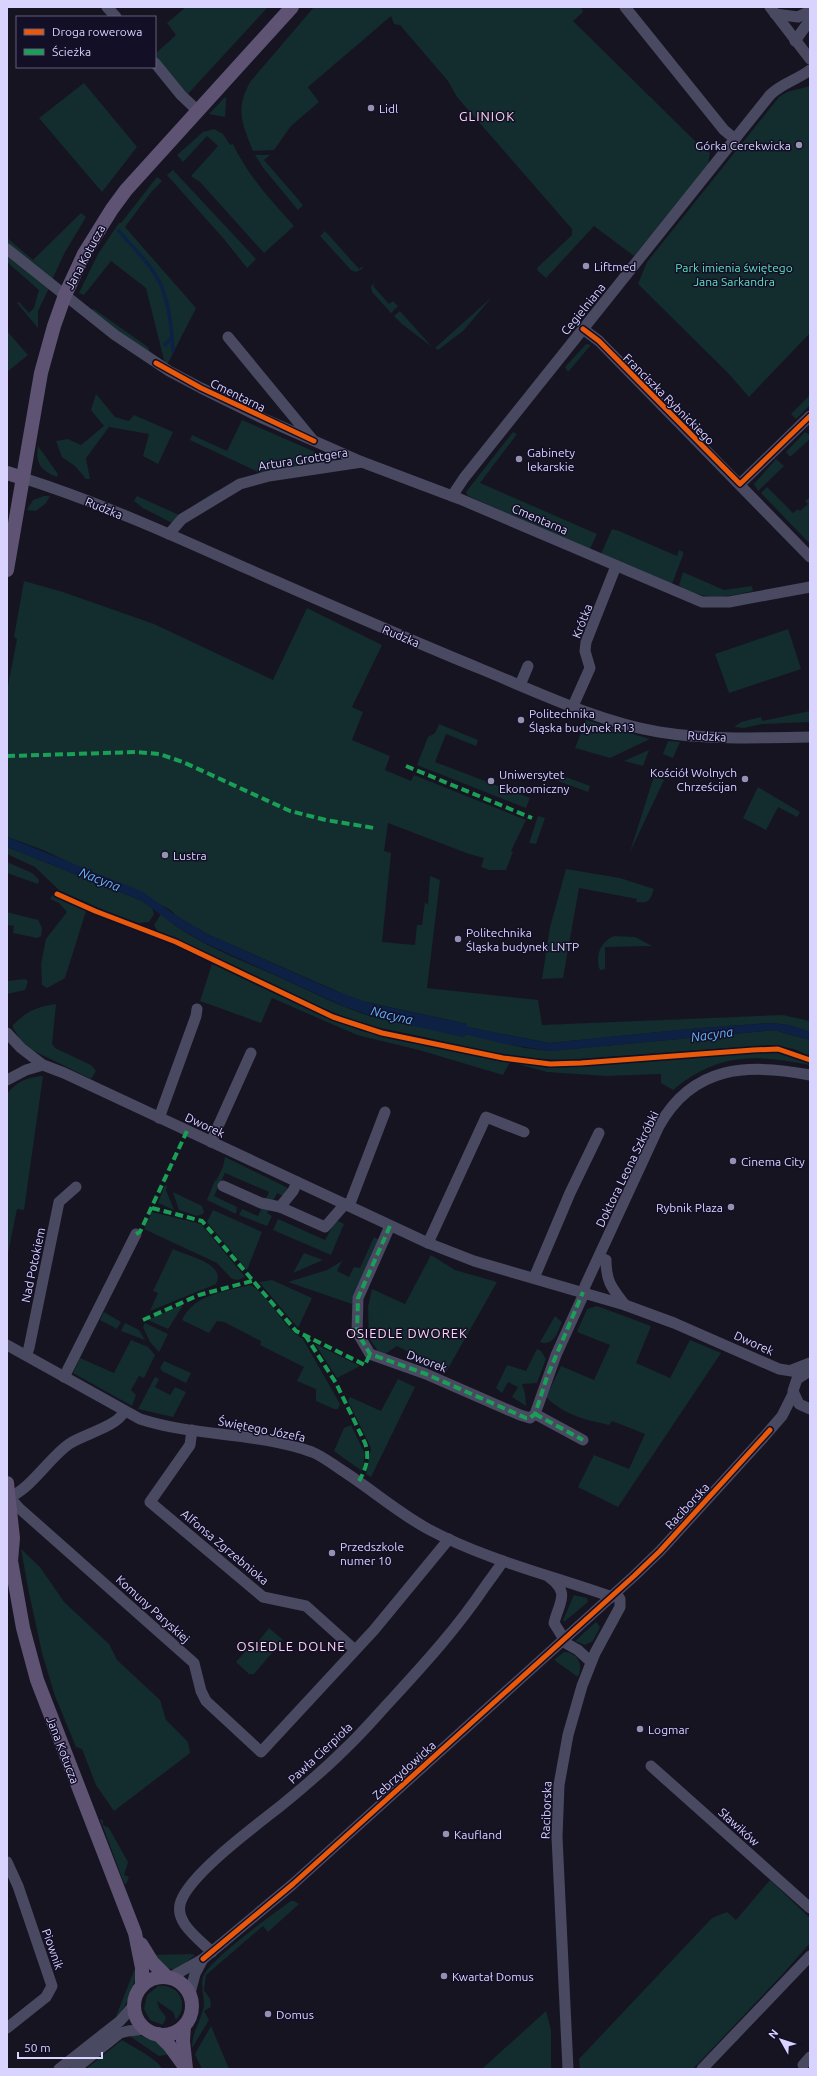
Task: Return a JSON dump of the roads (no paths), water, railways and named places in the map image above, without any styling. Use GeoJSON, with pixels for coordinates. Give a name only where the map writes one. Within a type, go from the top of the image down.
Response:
{"type":"FeatureCollection","features":[{"type":"Feature","properties":{"kind":"main road","name":"Jana Kotucza"},"geometry":{"type":"LineString","coordinates":[[7,570],[44,362],[54,326],[65,295],[84,254],[112,209],[144,170],[292,7]]}},
{"type":"Feature","properties":{"kind":"main road","name":"Rudzka"},"geometry":{"type":"LineString","coordinates":[[7,472],[23,478]]}},
{"type":"Feature","properties":{"kind":"main road","name":"Jana Kotucza"},"geometry":{"type":"LineString","coordinates":[[8,1490],[13,1538],[9,1556],[23,1628],[37,1680],[135,1933],[142,1966],[142,1986]]}},
{"type":"Feature","properties":{"kind":"main road","name":"Jana Kotucza"},"geometry":{"type":"LineString","coordinates":[[135,1933],[152,1962],[169,1977]]}},
{"type":"Feature","properties":{"kind":"main road"},"geometry":{"type":"LineString","coordinates":[[154,1977],[169,1977],[182,1983],[190,1993],[192,2010],[184,2026],[185,2068],[169,2045],[137,2019],[134,2005],[135,1996],[142,1986],[154,1977]]}},
{"type":"Feature","properties":{"kind":"main road"},"geometry":{"type":"LineString","coordinates":[[152,2032],[172,2034],[184,2026]]}},
{"type":"Feature","properties":{"kind":"street"},"geometry":{"type":"LineString","coordinates":[[107,7],[115,16]]}},
{"type":"Feature","properties":{"kind":"street"},"geometry":{"type":"LineString","coordinates":[[625,7],[724,130],[735,139]]}},
{"type":"Feature","properties":{"kind":"street"},"geometry":{"type":"LineString","coordinates":[[772,11],[798,17],[810,11]]}},
{"type":"Feature","properties":{"kind":"street"},"geometry":{"type":"LineString","coordinates":[[772,11],[810,59]]}},
{"type":"Feature","properties":{"kind":"street"},"geometry":{"type":"LineString","coordinates":[[795,41],[810,20]]}},
{"type":"Feature","properties":{"kind":"street"},"geometry":{"type":"LineString","coordinates":[[156,64],[181,95],[198,111]]}},
{"type":"Feature","properties":{"kind":"street","name":"Cegielniana"},"geometry":{"type":"LineString","coordinates":[[452,496],[464,478],[774,91],[782,84],[800,77],[810,70]]}},
{"type":"Feature","properties":{"kind":"street","name":"Cmentarna"},"geometry":{"type":"LineString","coordinates":[[7,249],[115,335],[156,363],[201,388],[362,462],[452,496],[702,602],[729,602],[810,587]]}},
{"type":"Feature","properties":{"kind":"street","name":"Franciszka Rybnickiego"},"geometry":{"type":"LineString","coordinates":[[583,329],[599,341],[810,557]]}},
{"type":"Feature","properties":{"kind":"street","name":"Artura Grottgera"},"geometry":{"type":"LineString","coordinates":[[228,337],[314,441]]}},
{"type":"Feature","properties":{"kind":"street"},"geometry":{"type":"LineString","coordinates":[[740,484],[810,416]]}},
{"type":"Feature","properties":{"kind":"street","name":"Artura Grottgera"},"geometry":{"type":"LineString","coordinates":[[169,534],[182,519],[240,484],[269,476],[362,462]]}},
{"type":"Feature","properties":{"kind":"street","name":"Rudzka"},"geometry":{"type":"LineString","coordinates":[[23,478],[108,509],[169,534],[373,625],[573,706],[631,725],[668,733],[759,738],[810,737]]}},
{"type":"Feature","properties":{"kind":"street","name":"Krótka"},"geometry":{"type":"LineString","coordinates":[[573,706],[590,668],[585,651],[586,642],[616,566]]}},
{"type":"Feature","properties":{"kind":"street"},"geometry":{"type":"LineString","coordinates":[[520,685],[528,666]]}},
{"type":"Feature","properties":{"kind":"street"},"geometry":{"type":"LineString","coordinates":[[159,1118],[196,1016],[197,1009]]}},
{"type":"Feature","properties":{"kind":"street","name":"Dworek"},"geometry":{"type":"LineString","coordinates":[[7,1033],[21,1048],[43,1065],[64,1073],[428,1243],[474,1261],[625,1305],[674,1323],[779,1369],[807,1372]]}},
{"type":"Feature","properties":{"kind":"street"},"geometry":{"type":"LineString","coordinates":[[211,1142],[251,1053]]}},
{"type":"Feature","properties":{"kind":"street"},"geometry":{"type":"LineString","coordinates":[[7,1080],[26,1070],[43,1065]]}},
{"type":"Feature","properties":{"kind":"street","name":"Doktora Leona Szkróbki"},"geometry":{"type":"LineString","coordinates":[[583,1292],[602,1258],[659,1126],[671,1109],[685,1094],[704,1080],[722,1072],[739,1069],[760,1068],[810,1075]]}},
{"type":"Feature","properties":{"kind":"street"},"geometry":{"type":"LineString","coordinates":[[223,1186],[262,1203],[280,1207],[325,1227],[347,1205],[385,1112]]}},
{"type":"Feature","properties":{"kind":"street"},"geometry":{"type":"LineString","coordinates":[[428,1243],[486,1116],[524,1132]]}},
{"type":"Feature","properties":{"kind":"street"},"geometry":{"type":"LineString","coordinates":[[534,1278],[570,1193],[599,1133]]}},
{"type":"Feature","properties":{"kind":"street"},"geometry":{"type":"LineString","coordinates":[[280,1207],[293,1191],[297,1182]]}},
{"type":"Feature","properties":{"kind":"street","name":"Nad Potokiem"},"geometry":{"type":"LineString","coordinates":[[26,1355],[29,1348],[59,1202],[76,1187]]}},
{"type":"Feature","properties":{"kind":"street","name":"Dworek"},"geometry":{"type":"LineString","coordinates":[[390,1226],[358,1298],[357,1332],[370,1354],[426,1374],[526,1418],[530,1418],[535,1414],[583,1440]]}},
{"type":"Feature","properties":{"kind":"street"},"geometry":{"type":"LineString","coordinates":[[64,1376],[136,1234]]}},
{"type":"Feature","properties":{"kind":"street"},"geometry":{"type":"LineString","coordinates":[[602,1258],[609,1283],[625,1305]]}},
{"type":"Feature","properties":{"kind":"street"},"geometry":{"type":"LineString","coordinates":[[535,1414],[547,1377],[583,1292]]}},
{"type":"Feature","properties":{"kind":"street","name":"Świętego Józefa"},"geometry":{"type":"LineString","coordinates":[[7,1344],[124,1412],[149,1422],[269,1442],[313,1452],[366,1486],[421,1525],[449,1539],[503,1561],[549,1577],[614,1595]]}},
{"type":"Feature","properties":{"kind":"street"},"geometry":{"type":"LineString","coordinates":[[792,1370],[810,1363]]}},
{"type":"Feature","properties":{"kind":"street","name":"Dworek"},"geometry":{"type":"LineString","coordinates":[[779,1369],[793,1390],[797,1402],[808,1409]]}},
{"type":"Feature","properties":{"kind":"street","name":"Raciborska"},"geometry":{"type":"LineString","coordinates":[[568,2069],[558,1850],[558,1803],[560,1776],[568,1735],[591,1662],[620,1607],[621,1601],[614,1595],[660,1551],[782,1416],[797,1379],[807,1372]]}},
{"type":"Feature","properties":{"kind":"street","name":"Raciborska"},"geometry":{"type":"LineString","coordinates":[[782,1416],[808,1409]]}},
{"type":"Feature","properties":{"kind":"street"},"geometry":{"type":"LineString","coordinates":[[8,1490],[19,1492],[69,1444],[117,1421],[124,1412]]}},
{"type":"Feature","properties":{"kind":"street","name":"Alfonsa Zgrzebnioka"},"geometry":{"type":"LineString","coordinates":[[192,1430],[190,1445],[150,1502],[263,1597],[306,1606],[355,1650]]}},
{"type":"Feature","properties":{"kind":"street","name":"Komuny Paryskiej"},"geometry":{"type":"LineString","coordinates":[[8,1490],[19,1508],[194,1663],[201,1691],[206,1701],[260,1752],[355,1650]]}},
{"type":"Feature","properties":{"kind":"street"},"geometry":{"type":"LineString","coordinates":[[355,1650],[449,1539]]}},
{"type":"Feature","properties":{"kind":"street","name":"Pawła Cierpioła"},"geometry":{"type":"LineString","coordinates":[[207,1956],[180,1916],[179,1908],[181,1900],[189,1887],[197,1877],[250,1830],[283,1804],[347,1748],[451,1634],[503,1561]]}},
{"type":"Feature","properties":{"kind":"street","name":"Świętego Józefa"},"geometry":{"type":"LineString","coordinates":[[549,1577],[559,1585],[562,1592],[554,1623],[563,1640]]}},
{"type":"Feature","properties":{"kind":"street","name":"Zebrzydowicka"},"geometry":{"type":"LineString","coordinates":[[169,1977],[207,1956],[293,1884],[614,1595]]}},
{"type":"Feature","properties":{"kind":"street"},"geometry":{"type":"LineString","coordinates":[[563,1640],[578,1650],[591,1662]]}},
{"type":"Feature","properties":{"kind":"street","name":"Sławików"},"geometry":{"type":"LineString","coordinates":[[651,1766],[810,1908]]}},
{"type":"Feature","properties":{"kind":"street","name":"Piownik"},"geometry":{"type":"LineString","coordinates":[[7,1862],[18,1886],[52,1986],[46,1997],[7,2028]]}},
{"type":"Feature","properties":{"kind":"street","name":"Zebrzydowicka"},"geometry":{"type":"LineString","coordinates":[[190,1993],[194,1978],[207,1956]]}},
{"type":"Feature","properties":{"kind":"street"},"geometry":{"type":"LineString","coordinates":[[702,2069],[810,1956]]}},
{"type":"Feature","properties":{"kind":"street"},"geometry":{"type":"LineString","coordinates":[[59,2069],[120,2021],[134,2005]]}},
{"type":"Feature","properties":{"kind":"street"},"geometry":{"type":"LineString","coordinates":[[75,2069],[120,2033],[128,2031],[152,2032]]}},
{"type":"Feature","properties":{"kind":"water","name":"Nacyna"},"geometry":{"type":"Polygon","coordinates":[[[7,837],[143,892],[178,917],[207,934],[333,990],[369,1003],[467,1024],[467,1027],[549,1043],[700,1028],[771,1023],[789,1025],[810,1032],[810,1040],[774,1030],[550,1051],[500,1043],[465,1034],[464,1037],[377,1018],[343,1006],[203,942],[181,929],[140,900],[7,847],[7,837]]]}},
{"type":"Feature","properties":{"kind":"waterway"},"geometry":{"type":"LineString","coordinates":[[119,231],[147,263],[160,283],[170,316],[173,351]]}},
{"type":"Feature","properties":{"kind":"waterway"},"geometry":{"type":"LineString","coordinates":[[165,345],[172,337]]}},
{"type":"Feature","properties":{"kind":"place","name":"Lidl"},"geometry":{"type":"Point","coordinates":[371,108]}},
{"type":"Feature","properties":{"kind":"place","name":"Górka Cerekwicka"},"geometry":{"type":"Point","coordinates":[799,145]}},
{"type":"Feature","properties":{"kind":"place","name":"Liftmed"},"geometry":{"type":"Point","coordinates":[586,266]}},
{"type":"Feature","properties":{"kind":"place","name":"Gabinety lekarskie"},"geometry":{"type":"Point","coordinates":[519,459]}},
{"type":"Feature","properties":{"kind":"place","name":"Politechnika Śląska budynek R13"},"geometry":{"type":"Point","coordinates":[521,720]}},
{"type":"Feature","properties":{"kind":"place","name":"Kościół Wolnych Chrześcijan"},"geometry":{"type":"Point","coordinates":[745,779]}},
{"type":"Feature","properties":{"kind":"place","name":"Uniwersytet Ekonomiczny"},"geometry":{"type":"Point","coordinates":[491,781]}},
{"type":"Feature","properties":{"kind":"place","name":"Lustra"},"geometry":{"type":"Point","coordinates":[165,855]}},
{"type":"Feature","properties":{"kind":"place","name":"Politechnika Śląska budynek LNTP"},"geometry":{"type":"Point","coordinates":[458,939]}},
{"type":"Feature","properties":{"kind":"place","name":"Cinema City"},"geometry":{"type":"Point","coordinates":[733,1161]}},
{"type":"Feature","properties":{"kind":"place","name":"Rybnik Plaza"},"geometry":{"type":"Point","coordinates":[731,1207]}},
{"type":"Feature","properties":{"kind":"place","name":"Przedszkole numer 10"},"geometry":{"type":"Point","coordinates":[332,1553]}},
{"type":"Feature","properties":{"kind":"place","name":"Logmar"},"geometry":{"type":"Point","coordinates":[640,1729]}},
{"type":"Feature","properties":{"kind":"place","name":"Kaufland"},"geometry":{"type":"Point","coordinates":[446,1834]}},
{"type":"Feature","properties":{"kind":"place","name":"Kwartał Domus"},"geometry":{"type":"Point","coordinates":[444,1976]}},
{"type":"Feature","properties":{"kind":"place","name":"Domus"},"geometry":{"type":"Point","coordinates":[268,2014]}},
{"type":"Feature","properties":{"kind":"district","name":"GLINIOK"},"geometry":{"type":"Point","coordinates":[487,116]}},
{"type":"Feature","properties":{"kind":"district","name":"OSIEDLE DWOREK"},"geometry":{"type":"Point","coordinates":[407,1333]}},
{"type":"Feature","properties":{"kind":"district","name":"OSIEDLE DOLNE"},"geometry":{"type":"Point","coordinates":[291,1646]}},
{"type":"Feature","properties":{"kind":"park label","name":"Park imienia świętego Jana Sarkandra"},"geometry":{"type":"Point","coordinates":[734,274]}}]}
